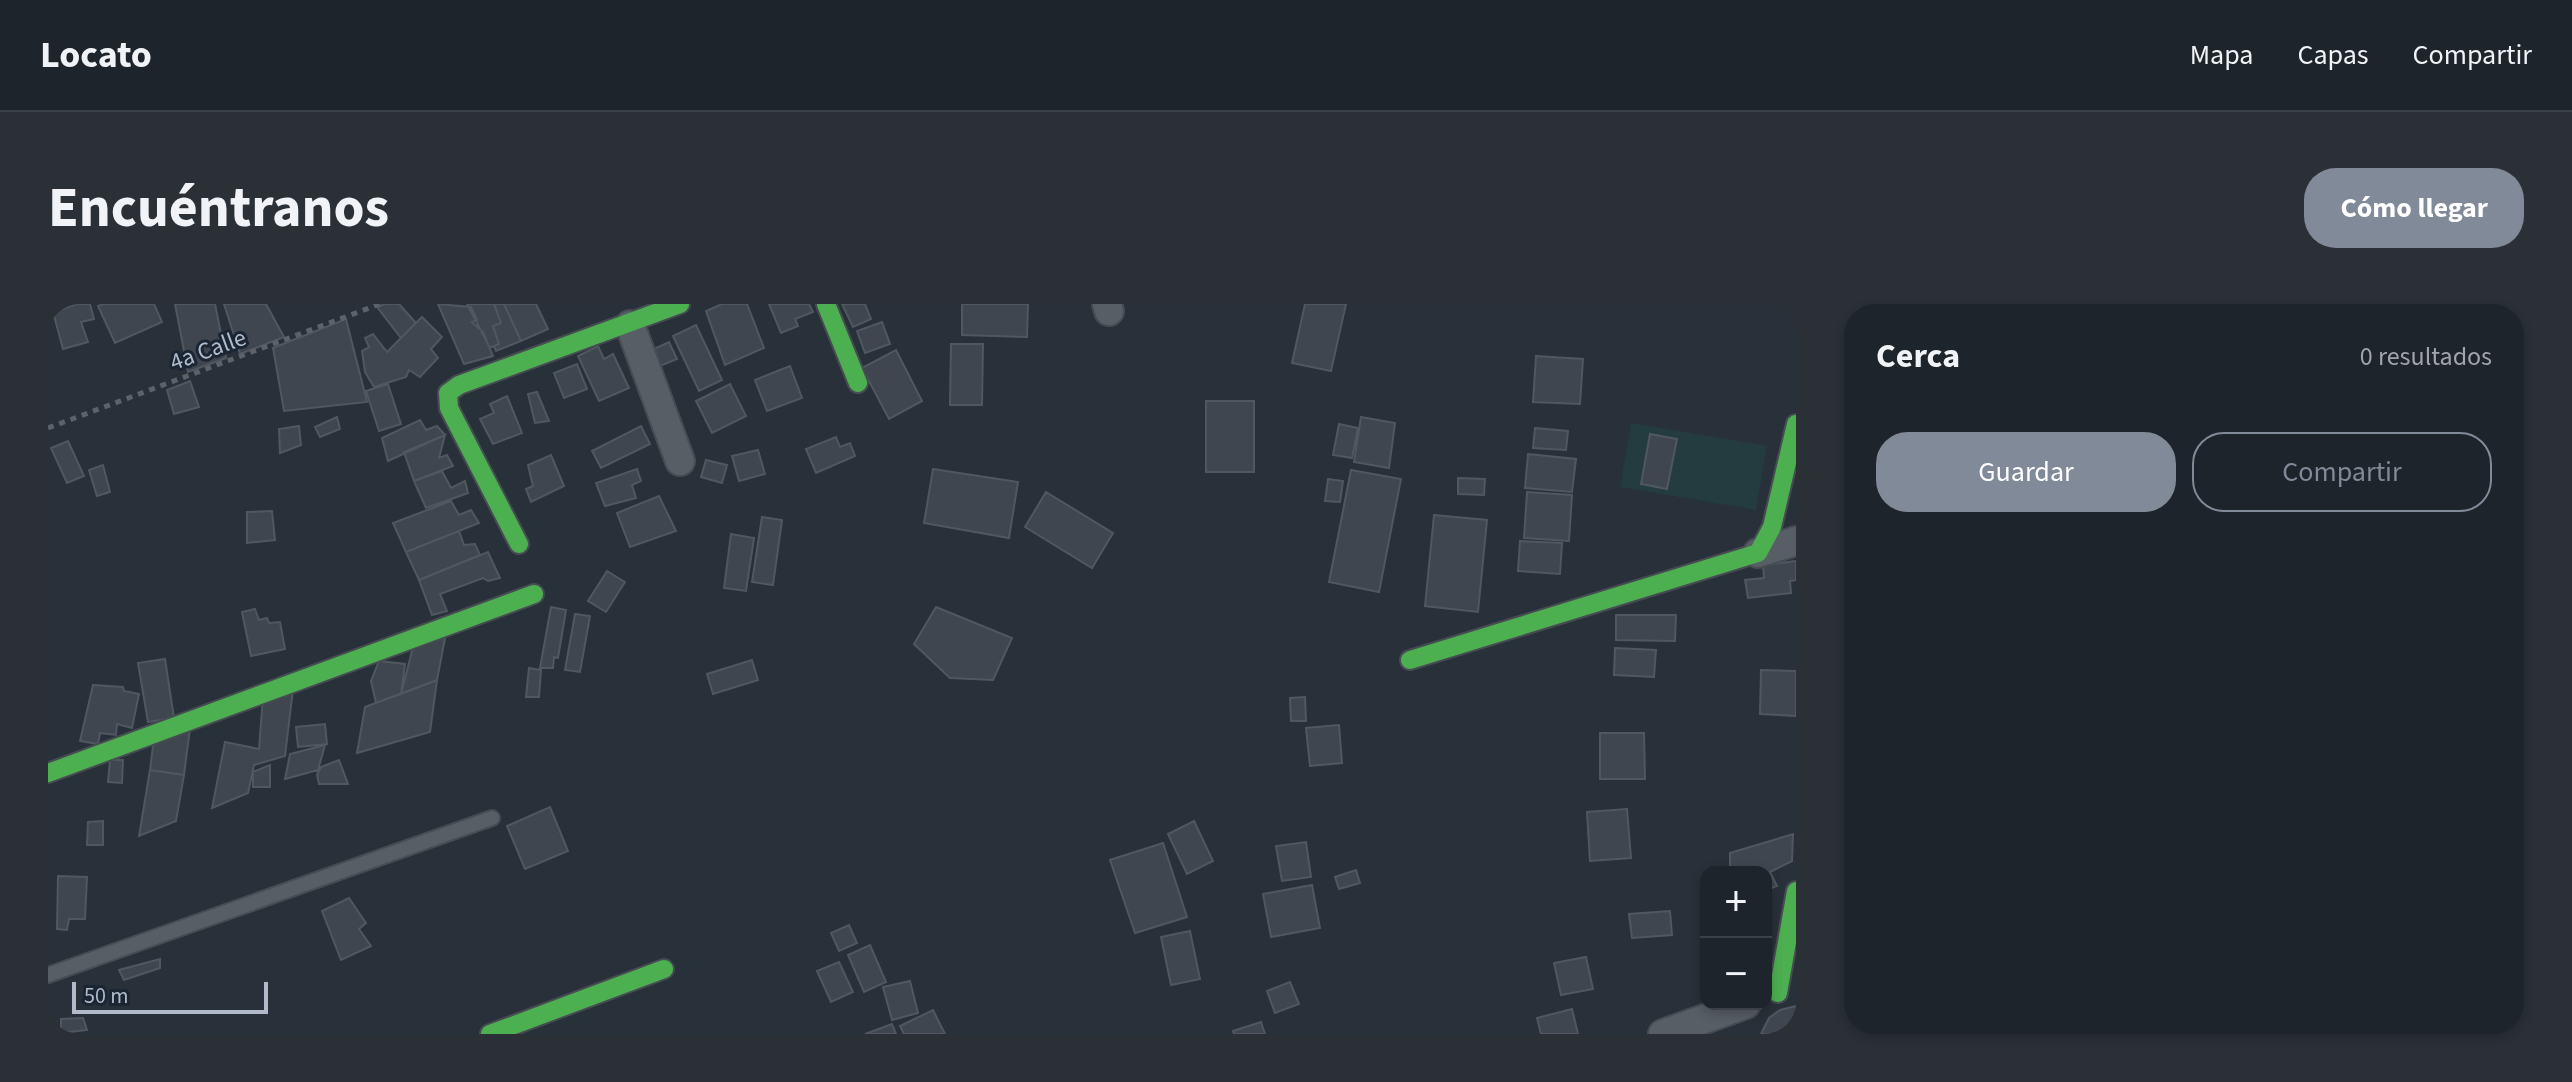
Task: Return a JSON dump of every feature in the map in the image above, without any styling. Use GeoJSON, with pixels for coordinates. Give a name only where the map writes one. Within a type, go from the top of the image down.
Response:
{"type":"FeatureCollection","features":[{"type":"Feature","properties":{"kind":"street"},"geometry":{"type":"LineString","coordinates":[[519,544],[449,408],[448,393],[459,385],[630,325],[680,304]]}},
{"type":"Feature","properties":{"kind":"street"},"geometry":{"type":"LineString","coordinates":[[826,304],[858,383]]}},
{"type":"Feature","properties":{"kind":"street"},"geometry":{"type":"LineString","coordinates":[[630,325],[680,461]]}},
{"type":"Feature","properties":{"kind":"street"},"geometry":{"type":"LineString","coordinates":[[1758,553],[1772,527],[1796,424]]}},
{"type":"Feature","properties":{"kind":"street"},"geometry":{"type":"LineString","coordinates":[[1410,660],[1796,541]]}},
{"type":"Feature","properties":{"kind":"street"},"geometry":{"type":"LineString","coordinates":[[48,773],[534,594]]}},
{"type":"Feature","properties":{"kind":"street"},"geometry":{"type":"LineString","coordinates":[[1780,992],[1796,891]]}},
{"type":"Feature","properties":{"kind":"street"},"geometry":{"type":"LineString","coordinates":[[490,1034],[664,969]]}},
{"type":"Feature","properties":{"kind":"street"},"geometry":{"type":"LineString","coordinates":[[1663,1034],[1729,1010]]}},
{"type":"Feature","properties":{"kind":"lane"},"geometry":{"type":"LineString","coordinates":[[48,975],[492,818]]}},
{"type":"Feature","properties":{"kind":"path","name":"4a Calle"},"geometry":{"type":"LineString","coordinates":[[48,428],[380,304]]}},
{"type":"Feature","properties":{"kind":"green space"},"geometry":{"type":"Polygon","coordinates":[[[1631,423],[1767,446],[1756,510],[1620,487],[1631,423]]]}},
{"type":"Feature","properties":{"kind":"building"},"geometry":{"type":"Polygon","coordinates":[[[77,304],[90,304],[94,319],[81,322],[88,342],[63,349],[53,312],[77,304]]]}},
{"type":"Feature","properties":{"kind":"building"},"geometry":{"type":"Polygon","coordinates":[[[154,304],[162,322],[115,343],[98,306],[154,304]]]}},
{"type":"Feature","properties":{"kind":"building"},"geometry":{"type":"Polygon","coordinates":[[[175,304],[215,304],[226,358],[188,372],[175,304]]]}},
{"type":"Feature","properties":{"kind":"building"},"geometry":{"type":"Polygon","coordinates":[[[224,304],[266,304],[284,337],[240,354],[224,304]]]}},
{"type":"Feature","properties":{"kind":"building"},"geometry":{"type":"Polygon","coordinates":[[[399,304],[416,323],[401,338],[377,307],[399,304]]]}},
{"type":"Feature","properties":{"kind":"building"},"geometry":{"type":"Polygon","coordinates":[[[438,304],[471,307],[477,320],[472,322],[483,332],[493,356],[464,364],[438,304]]]}},
{"type":"Feature","properties":{"kind":"building"},"geometry":{"type":"Polygon","coordinates":[[[467,304],[494,304],[501,323],[493,326],[499,344],[490,348],[467,304]]]}},
{"type":"Feature","properties":{"kind":"building"},"geometry":{"type":"Polygon","coordinates":[[[494,304],[504,304],[521,341],[496,351],[494,346],[499,344],[493,326],[501,323],[494,304]]]}},
{"type":"Feature","properties":{"kind":"building"},"geometry":{"type":"Polygon","coordinates":[[[504,304],[536,304],[548,329],[521,341],[504,304]]]}},
{"type":"Feature","properties":{"kind":"building"},"geometry":{"type":"Polygon","coordinates":[[[722,304],[747,304],[764,348],[725,365],[706,311],[722,304]]]}},
{"type":"Feature","properties":{"kind":"building"},"geometry":{"type":"Polygon","coordinates":[[[769,304],[809,304],[813,312],[795,319],[798,326],[781,333],[769,304]]]}},
{"type":"Feature","properties":{"kind":"building"},"geometry":{"type":"Polygon","coordinates":[[[842,304],[865,304],[871,319],[853,327],[842,304]]]}},
{"type":"Feature","properties":{"kind":"building"},"geometry":{"type":"Polygon","coordinates":[[[962,304],[1028,304],[1027,337],[962,335],[962,304]]]}},
{"type":"Feature","properties":{"kind":"building"},"geometry":{"type":"Polygon","coordinates":[[[1305,304],[1346,304],[1331,371],[1292,363],[1305,304]]]}},
{"type":"Feature","properties":{"kind":"building"},"geometry":{"type":"Polygon","coordinates":[[[422,317],[442,337],[431,349],[438,358],[420,377],[409,370],[406,377],[374,387],[365,372],[362,351],[369,347],[365,338],[373,334],[387,352],[422,317]]]}},
{"type":"Feature","properties":{"kind":"building"},"geometry":{"type":"Polygon","coordinates":[[[346,319],[367,402],[284,411],[273,348],[346,319]]]}},
{"type":"Feature","properties":{"kind":"building"},"geometry":{"type":"Polygon","coordinates":[[[882,322],[890,344],[865,353],[857,331],[882,322]]]}},
{"type":"Feature","properties":{"kind":"building"},"geometry":{"type":"Polygon","coordinates":[[[696,325],[722,380],[699,391],[673,336],[696,325]]]}},
{"type":"Feature","properties":{"kind":"building"},"geometry":{"type":"Polygon","coordinates":[[[669,342],[677,359],[660,366],[652,350],[669,342]]]}},
{"type":"Feature","properties":{"kind":"building"},"geometry":{"type":"Polygon","coordinates":[[[951,344],[983,344],[982,405],[950,405],[951,344]]]}},
{"type":"Feature","properties":{"kind":"building"},"geometry":{"type":"Polygon","coordinates":[[[598,346],[604,359],[613,354],[629,388],[599,401],[578,356],[598,346]]]}},
{"type":"Feature","properties":{"kind":"building"},"geometry":{"type":"Polygon","coordinates":[[[896,350],[922,401],[889,419],[862,368],[896,350]]]}},
{"type":"Feature","properties":{"kind":"building"},"geometry":{"type":"Polygon","coordinates":[[[1536,356],[1583,359],[1580,404],[1533,402],[1536,356]]]}},
{"type":"Feature","properties":{"kind":"building"},"geometry":{"type":"Polygon","coordinates":[[[577,364],[587,389],[564,398],[554,373],[577,364]]]}},
{"type":"Feature","properties":{"kind":"building"},"geometry":{"type":"Polygon","coordinates":[[[790,366],[802,398],[767,411],[755,380],[790,366]]]}},
{"type":"Feature","properties":{"kind":"building"},"geometry":{"type":"Polygon","coordinates":[[[190,381],[199,407],[174,414],[167,390],[190,381]]]}},
{"type":"Feature","properties":{"kind":"building"},"geometry":{"type":"Polygon","coordinates":[[[388,384],[401,424],[379,431],[366,391],[388,384]]]}},
{"type":"Feature","properties":{"kind":"building"},"geometry":{"type":"Polygon","coordinates":[[[730,384],[746,416],[712,433],[696,401],[730,384]]]}},
{"type":"Feature","properties":{"kind":"building"},"geometry":{"type":"Polygon","coordinates":[[[537,392],[549,421],[535,423],[528,394],[537,392]]]}},
{"type":"Feature","properties":{"kind":"building"},"geometry":{"type":"Polygon","coordinates":[[[507,396],[522,433],[493,444],[480,419],[494,413],[490,404],[507,396]]]}},
{"type":"Feature","properties":{"kind":"building"},"geometry":{"type":"Polygon","coordinates":[[[1206,401],[1254,401],[1254,472],[1206,472],[1206,401]]]}},
{"type":"Feature","properties":{"kind":"building"},"geometry":{"type":"Polygon","coordinates":[[[337,417],[340,429],[320,437],[315,427],[337,417]]]}},
{"type":"Feature","properties":{"kind":"building"},"geometry":{"type":"Polygon","coordinates":[[[1361,417],[1395,423],[1389,468],[1354,462],[1361,417]]]}},
{"type":"Feature","properties":{"kind":"building"},"geometry":{"type":"Polygon","coordinates":[[[420,420],[426,430],[437,426],[445,435],[388,461],[382,438],[420,420]]]}},
{"type":"Feature","properties":{"kind":"building"},"geometry":{"type":"Polygon","coordinates":[[[1339,424],[1358,428],[1352,458],[1333,455],[1339,424]]]}},
{"type":"Feature","properties":{"kind":"building"},"geometry":{"type":"Polygon","coordinates":[[[299,426],[301,445],[280,453],[279,429],[299,426]]]}},
{"type":"Feature","properties":{"kind":"building"},"geometry":{"type":"Polygon","coordinates":[[[641,426],[650,444],[601,468],[592,451],[641,426]]]}},
{"type":"Feature","properties":{"kind":"building"},"geometry":{"type":"Polygon","coordinates":[[[1535,428],[1568,431],[1566,450],[1533,448],[1535,428]]]}},
{"type":"Feature","properties":{"kind":"building"},"geometry":{"type":"Polygon","coordinates":[[[1650,434],[1677,439],[1667,489],[1641,484],[1650,434]]]}},
{"type":"Feature","properties":{"kind":"building"},"geometry":{"type":"Polygon","coordinates":[[[445,435],[439,458],[447,455],[453,466],[414,481],[404,452],[445,435]]]}},
{"type":"Feature","properties":{"kind":"building"},"geometry":{"type":"Polygon","coordinates":[[[836,437],[840,447],[850,443],[855,456],[816,473],[806,449],[836,437]]]}},
{"type":"Feature","properties":{"kind":"building"},"geometry":{"type":"Polygon","coordinates":[[[68,441],[84,476],[67,483],[51,448],[68,441]]]}},
{"type":"Feature","properties":{"kind":"building"},"geometry":{"type":"Polygon","coordinates":[[[758,450],[765,474],[739,481],[732,456],[758,450]]]}},
{"type":"Feature","properties":{"kind":"building"},"geometry":{"type":"Polygon","coordinates":[[[1528,454],[1576,459],[1572,492],[1525,488],[1528,454]]]}},
{"type":"Feature","properties":{"kind":"building"},"geometry":{"type":"Polygon","coordinates":[[[551,455],[564,486],[531,502],[526,489],[533,486],[528,465],[551,455]]]}},
{"type":"Feature","properties":{"kind":"building"},"geometry":{"type":"Polygon","coordinates":[[[706,460],[727,465],[722,483],[701,477],[706,460]]]}},
{"type":"Feature","properties":{"kind":"building"},"geometry":{"type":"Polygon","coordinates":[[[103,465],[110,492],[97,496],[89,470],[103,465]]]}},
{"type":"Feature","properties":{"kind":"building"},"geometry":{"type":"Polygon","coordinates":[[[637,469],[641,481],[632,485],[636,498],[605,506],[596,483],[637,469]]]}},
{"type":"Feature","properties":{"kind":"building"},"geometry":{"type":"Polygon","coordinates":[[[933,469],[1018,482],[1009,538],[924,523],[933,469]]]}},
{"type":"Feature","properties":{"kind":"building"},"geometry":{"type":"Polygon","coordinates":[[[1351,470],[1401,479],[1379,592],[1329,582],[1351,470]]]}},
{"type":"Feature","properties":{"kind":"building"},"geometry":{"type":"Polygon","coordinates":[[[442,471],[451,488],[465,481],[468,493],[426,508],[414,481],[442,471]]]}},
{"type":"Feature","properties":{"kind":"building"},"geometry":{"type":"Polygon","coordinates":[[[1458,478],[1485,479],[1484,495],[1458,494],[1458,478]]]}},
{"type":"Feature","properties":{"kind":"building"},"geometry":{"type":"Polygon","coordinates":[[[1328,479],[1343,481],[1340,502],[1325,501],[1328,479]]]}},
{"type":"Feature","properties":{"kind":"building"},"geometry":{"type":"Polygon","coordinates":[[[1046,492],[1113,533],[1092,568],[1025,527],[1046,492]]]}},
{"type":"Feature","properties":{"kind":"building"},"geometry":{"type":"Polygon","coordinates":[[[1527,492],[1572,495],[1569,541],[1524,538],[1527,492]]]}},
{"type":"Feature","properties":{"kind":"building"},"geometry":{"type":"Polygon","coordinates":[[[659,496],[676,531],[630,547],[617,513],[659,496]]]}},
{"type":"Feature","properties":{"kind":"building"},"geometry":{"type":"Polygon","coordinates":[[[451,501],[459,515],[471,510],[479,523],[406,552],[393,523],[451,501]]]}},
{"type":"Feature","properties":{"kind":"building"},"geometry":{"type":"Polygon","coordinates":[[[272,511],[275,540],[247,543],[247,512],[272,511]]]}},
{"type":"Feature","properties":{"kind":"building"},"geometry":{"type":"Polygon","coordinates":[[[1434,515],[1487,520],[1478,612],[1425,606],[1434,515]]]}},
{"type":"Feature","properties":{"kind":"building"},"geometry":{"type":"Polygon","coordinates":[[[762,517],[782,520],[773,585],[752,582],[762,517]]]}},
{"type":"Feature","properties":{"kind":"building"},"geometry":{"type":"Polygon","coordinates":[[[459,531],[464,545],[475,544],[480,555],[419,580],[406,552],[459,531]]]}},
{"type":"Feature","properties":{"kind":"building"},"geometry":{"type":"Polygon","coordinates":[[[731,534],[754,538],[746,591],[724,588],[731,534]]]}},
{"type":"Feature","properties":{"kind":"building"},"geometry":{"type":"Polygon","coordinates":[[[1520,541],[1562,543],[1560,574],[1518,571],[1520,541]]]}},
{"type":"Feature","properties":{"kind":"building"},"geometry":{"type":"Polygon","coordinates":[[[488,552],[500,578],[488,581],[483,578],[440,594],[447,611],[432,615],[419,580],[488,552]]]}},
{"type":"Feature","properties":{"kind":"building"},"geometry":{"type":"Polygon","coordinates":[[[1796,561],[1796,580],[1790,581],[1791,593],[1748,598],[1745,580],[1764,578],[1763,565],[1796,561]]]}},
{"type":"Feature","properties":{"kind":"building"},"geometry":{"type":"Polygon","coordinates":[[[607,571],[625,582],[606,612],[588,601],[607,571]]]}},
{"type":"Feature","properties":{"kind":"building"},"geometry":{"type":"Polygon","coordinates":[[[551,607],[566,610],[558,658],[554,657],[553,668],[540,668],[551,607]]]}},
{"type":"Feature","properties":{"kind":"building"},"geometry":{"type":"Polygon","coordinates":[[[936,607],[1012,638],[993,680],[950,678],[914,644],[936,607]]]}},
{"type":"Feature","properties":{"kind":"building"},"geometry":{"type":"Polygon","coordinates":[[[255,609],[259,620],[267,618],[269,623],[280,622],[285,649],[251,656],[242,612],[255,609]]]}},
{"type":"Feature","properties":{"kind":"building"},"geometry":{"type":"Polygon","coordinates":[[[575,614],[590,616],[580,672],[565,670],[575,614]]]}},
{"type":"Feature","properties":{"kind":"building"},"geometry":{"type":"Polygon","coordinates":[[[1616,615],[1676,615],[1675,641],[1616,640],[1616,615]]]}},
{"type":"Feature","properties":{"kind":"building"},"geometry":{"type":"Polygon","coordinates":[[[446,633],[437,680],[401,694],[414,643],[446,633]]]}},
{"type":"Feature","properties":{"kind":"building"},"geometry":{"type":"Polygon","coordinates":[[[1615,648],[1656,650],[1654,677],[1614,675],[1615,648]]]}},
{"type":"Feature","properties":{"kind":"building"},"geometry":{"type":"Polygon","coordinates":[[[165,659],[174,718],[148,722],[138,663],[165,659]]]}},
{"type":"Feature","properties":{"kind":"building"},"geometry":{"type":"Polygon","coordinates":[[[752,660],[758,680],[713,694],[707,674],[752,660]]]}},
{"type":"Feature","properties":{"kind":"building"},"geometry":{"type":"Polygon","coordinates":[[[379,661],[405,664],[401,694],[376,703],[371,681],[379,661]]]}},
{"type":"Feature","properties":{"kind":"building"},"geometry":{"type":"Polygon","coordinates":[[[529,668],[541,670],[539,697],[526,697],[529,668]]]}},
{"type":"Feature","properties":{"kind":"building"},"geometry":{"type":"Polygon","coordinates":[[[1761,670],[1796,671],[1796,716],[1760,714],[1761,670]]]}},
{"type":"Feature","properties":{"kind":"building"},"geometry":{"type":"Polygon","coordinates":[[[437,680],[430,732],[357,753],[365,707],[437,680]]]}},
{"type":"Feature","properties":{"kind":"building"},"geometry":{"type":"Polygon","coordinates":[[[93,685],[123,687],[124,691],[139,694],[132,728],[117,724],[116,735],[100,733],[98,744],[80,741],[93,685]]]}},
{"type":"Feature","properties":{"kind":"building"},"geometry":{"type":"Polygon","coordinates":[[[293,689],[285,756],[254,765],[248,793],[212,808],[225,742],[259,749],[263,697],[293,689]]]}},
{"type":"Feature","properties":{"kind":"building"},"geometry":{"type":"Polygon","coordinates":[[[1305,697],[1306,721],[1291,721],[1290,698],[1305,697]]]}},
{"type":"Feature","properties":{"kind":"building"},"geometry":{"type":"Polygon","coordinates":[[[325,724],[327,744],[298,747],[296,727],[325,724]]]}},
{"type":"Feature","properties":{"kind":"building"},"geometry":{"type":"Polygon","coordinates":[[[1339,725],[1342,763],[1310,766],[1306,728],[1339,725]]]}},
{"type":"Feature","properties":{"kind":"building"},"geometry":{"type":"Polygon","coordinates":[[[190,728],[184,775],[150,770],[154,738],[190,728]]]}},
{"type":"Feature","properties":{"kind":"building"},"geometry":{"type":"Polygon","coordinates":[[[1600,733],[1644,733],[1645,779],[1600,779],[1600,733]]]}},
{"type":"Feature","properties":{"kind":"building"},"geometry":{"type":"Polygon","coordinates":[[[325,745],[318,770],[285,779],[290,754],[325,745]]]}},
{"type":"Feature","properties":{"kind":"building"},"geometry":{"type":"Polygon","coordinates":[[[110,760],[123,760],[122,783],[108,782],[110,760]]]}},
{"type":"Feature","properties":{"kind":"building"},"geometry":{"type":"Polygon","coordinates":[[[339,760],[348,784],[319,784],[317,775],[321,767],[339,760]]]}},
{"type":"Feature","properties":{"kind":"building"},"geometry":{"type":"Polygon","coordinates":[[[270,765],[270,787],[253,787],[253,772],[270,765]]]}},
{"type":"Feature","properties":{"kind":"building"},"geometry":{"type":"Polygon","coordinates":[[[150,770],[184,775],[176,821],[139,836],[150,770]]]}},
{"type":"Feature","properties":{"kind":"building"},"geometry":{"type":"Polygon","coordinates":[[[550,807],[568,851],[525,869],[507,826],[550,807]]]}},
{"type":"Feature","properties":{"kind":"building"},"geometry":{"type":"Polygon","coordinates":[[[1627,809],[1631,858],[1590,861],[1587,812],[1627,809]]]}},
{"type":"Feature","properties":{"kind":"building"},"geometry":{"type":"Polygon","coordinates":[[[103,821],[103,845],[87,845],[88,822],[103,821]]]}},
{"type":"Feature","properties":{"kind":"building"},"geometry":{"type":"Polygon","coordinates":[[[1194,821],[1213,861],[1187,874],[1168,834],[1194,821]]]}},
{"type":"Feature","properties":{"kind":"building"},"geometry":{"type":"Polygon","coordinates":[[[1793,834],[1792,861],[1772,871],[1772,866],[1730,866],[1730,853],[1793,834]]]}},
{"type":"Feature","properties":{"kind":"building"},"geometry":{"type":"Polygon","coordinates":[[[1306,842],[1311,877],[1282,881],[1276,846],[1306,842]]]}},
{"type":"Feature","properties":{"kind":"building"},"geometry":{"type":"Polygon","coordinates":[[[1163,843],[1187,917],[1135,933],[1110,860],[1163,843]]]}},
{"type":"Feature","properties":{"kind":"building"},"geometry":{"type":"Polygon","coordinates":[[[1356,870],[1360,883],[1339,889],[1335,877],[1356,870]]]}},
{"type":"Feature","properties":{"kind":"building"},"geometry":{"type":"Polygon","coordinates":[[[58,876],[87,877],[85,919],[69,919],[67,930],[57,929],[58,876]]]}},
{"type":"Feature","properties":{"kind":"building"},"geometry":{"type":"Polygon","coordinates":[[[1312,885],[1320,928],[1271,937],[1263,894],[1312,885]]]}},
{"type":"Feature","properties":{"kind":"building"},"geometry":{"type":"Polygon","coordinates":[[[349,898],[366,923],[359,929],[371,946],[341,960],[322,911],[349,898]]]}},
{"type":"Feature","properties":{"kind":"building"},"geometry":{"type":"Polygon","coordinates":[[[1670,911],[1672,935],[1632,938],[1629,914],[1670,911]]]}},
{"type":"Feature","properties":{"kind":"building"},"geometry":{"type":"Polygon","coordinates":[[[849,925],[857,943],[839,951],[831,933],[849,925]]]}},
{"type":"Feature","properties":{"kind":"building"},"geometry":{"type":"Polygon","coordinates":[[[1190,931],[1200,979],[1171,985],[1161,937],[1190,931]]]}},
{"type":"Feature","properties":{"kind":"building"},"geometry":{"type":"Polygon","coordinates":[[[870,945],[886,982],[864,992],[848,955],[870,945]]]}},
{"type":"Feature","properties":{"kind":"building"},"geometry":{"type":"Polygon","coordinates":[[[1586,957],[1593,989],[1561,995],[1554,963],[1586,957]]]}},
{"type":"Feature","properties":{"kind":"building"},"geometry":{"type":"Polygon","coordinates":[[[160,959],[160,968],[124,980],[119,970],[160,959]]]}},
{"type":"Feature","properties":{"kind":"building"},"geometry":{"type":"Polygon","coordinates":[[[839,962],[853,992],[831,1002],[817,971],[839,962]]]}},
{"type":"Feature","properties":{"kind":"building"},"geometry":{"type":"Polygon","coordinates":[[[910,981],[918,1013],[892,1020],[883,987],[910,981]]]}},
{"type":"Feature","properties":{"kind":"building"},"geometry":{"type":"Polygon","coordinates":[[[1290,982],[1299,1004],[1275,1013],[1267,991],[1290,982]]]}},
{"type":"Feature","properties":{"kind":"building"},"geometry":{"type":"Polygon","coordinates":[[[1796,1006],[1796,1034],[1761,1034],[1769,1018],[1780,1010],[1796,1006]]]}},
{"type":"Feature","properties":{"kind":"building"},"geometry":{"type":"Polygon","coordinates":[[[1572,1009],[1578,1034],[1541,1034],[1537,1018],[1572,1009]]]}},
{"type":"Feature","properties":{"kind":"building"},"geometry":{"type":"Polygon","coordinates":[[[933,1010],[945,1034],[904,1034],[900,1026],[933,1010]]]}},
{"type":"Feature","properties":{"kind":"building"},"geometry":{"type":"Polygon","coordinates":[[[83,1018],[87,1030],[61,1033],[61,1019],[83,1018]]]}},
{"type":"Feature","properties":{"kind":"building"},"geometry":{"type":"Polygon","coordinates":[[[1261,1022],[1265,1034],[1234,1034],[1233,1031],[1261,1022]]]}},
{"type":"Feature","properties":{"kind":"building"},"geometry":{"type":"Polygon","coordinates":[[[892,1024],[896,1034],[865,1034],[892,1024]]]}},
{"type":"Feature","properties":{"kind":"traffic: fast"},"geometry":{"type":"LineString","coordinates":[[519,544],[449,408],[448,393],[459,385],[680,304]]}},
{"type":"Feature","properties":{"kind":"traffic: fast"},"geometry":{"type":"LineString","coordinates":[[826,304],[858,383]]}},
{"type":"Feature","properties":{"kind":"traffic: fast"},"geometry":{"type":"LineString","coordinates":[[1410,660],[1758,553],[1772,527],[1796,424]]}},
{"type":"Feature","properties":{"kind":"traffic: fast"},"geometry":{"type":"LineString","coordinates":[[48,773],[534,594]]}},
{"type":"Feature","properties":{"kind":"traffic: fast"},"geometry":{"type":"LineString","coordinates":[[1778,993],[1796,891]]}},
{"type":"Feature","properties":{"kind":"traffic: fast"},"geometry":{"type":"LineString","coordinates":[[490,1034],[664,969]]}}]}
